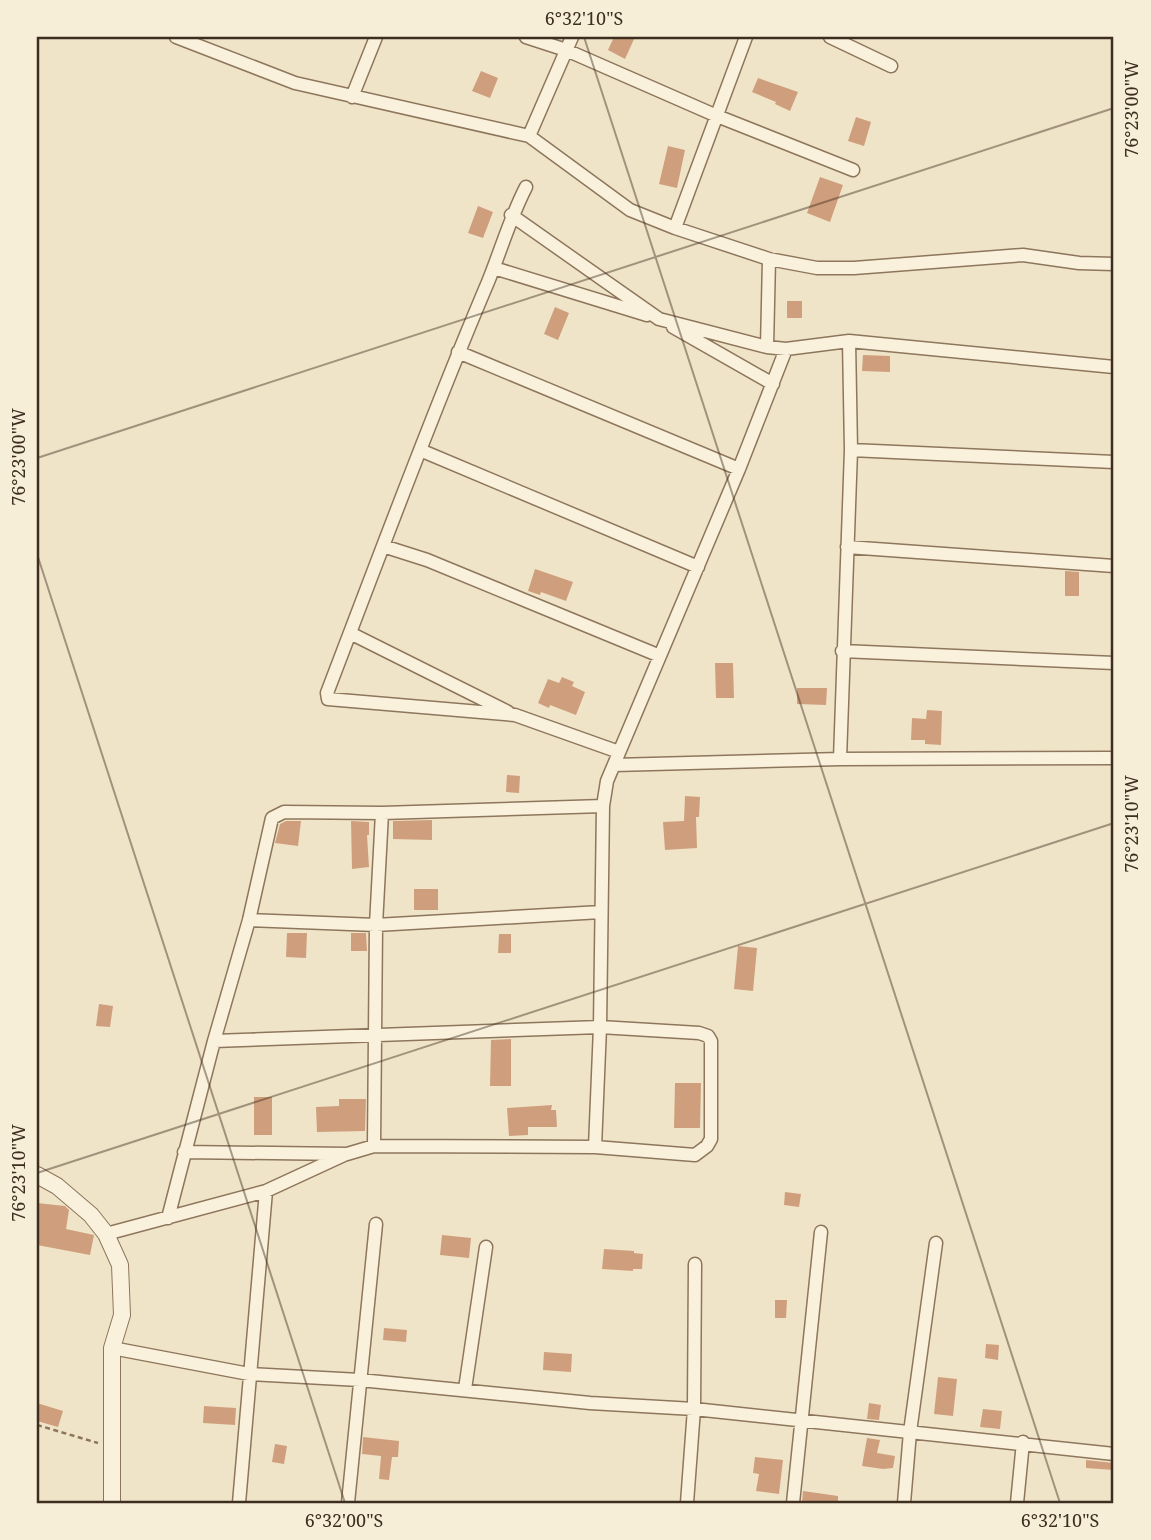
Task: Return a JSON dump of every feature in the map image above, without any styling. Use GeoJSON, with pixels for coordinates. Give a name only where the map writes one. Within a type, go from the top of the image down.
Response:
{"type":"FeatureCollection","features":[{"type":"Feature","properties":{"kind":"street"},"geometry":{"type":"LineString","coordinates":[[176,37],[295,83],[529,136],[631,211],[769,259],[817,268],[854,268],[1023,255],[1079,263],[1114,264]]}},
{"type":"Feature","properties":{"kind":"street"},"geometry":{"type":"LineString","coordinates":[[352,97],[376,37]]}},
{"type":"Feature","properties":{"kind":"street"},"geometry":{"type":"LineString","coordinates":[[526,37],[566,50],[717,116],[853,170]]}},
{"type":"Feature","properties":{"kind":"street"},"geometry":{"type":"LineString","coordinates":[[529,136],[572,37]]}},
{"type":"Feature","properties":{"kind":"street"},"geometry":{"type":"LineString","coordinates":[[675,228],[746,37]]}},
{"type":"Feature","properties":{"kind":"street"},"geometry":{"type":"LineString","coordinates":[[830,37],[891,66]]}},
{"type":"Feature","properties":{"kind":"street"},"geometry":{"type":"LineString","coordinates":[[515,715],[331,701],[327,693],[458,352],[494,268],[511,215],[526,187]]}},
{"type":"Feature","properties":{"kind":"street"},"geometry":{"type":"LineString","coordinates":[[511,215],[659,318],[773,384]]}},
{"type":"Feature","properties":{"kind":"street"},"geometry":{"type":"LineString","coordinates":[[767,347],[769,259]]}},
{"type":"Feature","properties":{"kind":"street"},"geometry":{"type":"LineString","coordinates":[[494,268],[659,318],[767,347],[786,349],[849,341],[1114,367]]}},
{"type":"Feature","properties":{"kind":"street"},"geometry":{"type":"LineString","coordinates":[[840,759],[851,450],[849,341]]}},
{"type":"Feature","properties":{"kind":"street"},"geometry":{"type":"LineString","coordinates":[[596,1147],[603,806],[607,781],[739,469],[786,349]]}},
{"type":"Feature","properties":{"kind":"street"},"geometry":{"type":"LineString","coordinates":[[458,352],[739,469]]}},
{"type":"Feature","properties":{"kind":"street"},"geometry":{"type":"LineString","coordinates":[[1097,366],[1114,359]]}},
{"type":"Feature","properties":{"kind":"street"},"geometry":{"type":"LineString","coordinates":[[420,450],[698,567]]}},
{"type":"Feature","properties":{"kind":"street"},"geometry":{"type":"LineString","coordinates":[[851,450],[1114,462]]}},
{"type":"Feature","properties":{"kind":"street"},"geometry":{"type":"LineString","coordinates":[[383,546],[427,560],[660,656]]}},
{"type":"Feature","properties":{"kind":"street"},"geometry":{"type":"LineString","coordinates":[[847,547],[1114,566]]}},
{"type":"Feature","properties":{"kind":"street"},"geometry":{"type":"LineString","coordinates":[[350,633],[515,715],[617,758],[1114,758]]}},
{"type":"Feature","properties":{"kind":"street"},"geometry":{"type":"LineString","coordinates":[[842,652],[1114,663]]}},
{"type":"Feature","properties":{"kind":"street"},"geometry":{"type":"LineString","coordinates":[[168,1218],[249,920],[269,826],[277,814],[603,806]]}},
{"type":"Feature","properties":{"kind":"street"},"geometry":{"type":"LineString","coordinates":[[374,1146],[376,925],[382,813]]}},
{"type":"Feature","properties":{"kind":"street"},"geometry":{"type":"LineString","coordinates":[[249,920],[376,925],[601,912]]}},
{"type":"Feature","properties":{"kind":"street"},"geometry":{"type":"LineString","coordinates":[[106,1234],[266,1191],[347,1154],[374,1146],[596,1147],[695,1154],[707,1146],[711,1139],[711,1041],[708,1036],[699,1032],[600,1027],[214,1041]]}},
{"type":"Feature","properties":{"kind":"street"},"geometry":{"type":"LineString","coordinates":[[184,1152],[347,1154]]}},
{"type":"Feature","properties":{"kind":"street"},"geometry":{"type":"LineString","coordinates":[[37,1175],[57,1186],[91,1215],[106,1234],[120,1265],[122,1315],[112,1348],[112,1503]]}},
{"type":"Feature","properties":{"kind":"street"},"geometry":{"type":"LineString","coordinates":[[239,1503],[266,1191]]}},
{"type":"Feature","properties":{"kind":"street"},"geometry":{"type":"LineString","coordinates":[[348,1503],[376,1224]]}},
{"type":"Feature","properties":{"kind":"street"},"geometry":{"type":"LineString","coordinates":[[793,1503],[821,1233]]}},
{"type":"Feature","properties":{"kind":"street"},"geometry":{"type":"LineString","coordinates":[[904,1503],[909,1432],[936,1243]]}},
{"type":"Feature","properties":{"kind":"street"},"geometry":{"type":"LineString","coordinates":[[465,1389],[486,1247]]}},
{"type":"Feature","properties":{"kind":"street"},"geometry":{"type":"LineString","coordinates":[[687,1503],[694,1409],[695,1264]]}},
{"type":"Feature","properties":{"kind":"street"},"geometry":{"type":"LineString","coordinates":[[112,1348],[249,1374],[360,1380],[590,1403],[694,1409],[801,1422],[1023,1442],[1114,1454]]}},
{"type":"Feature","properties":{"kind":"street"},"geometry":{"type":"LineString","coordinates":[[1017,1503],[1023,1442]]}},
{"type":"Feature","properties":{"kind":"path"},"geometry":{"type":"LineString","coordinates":[[37,1425],[112,1447]]}},
{"type":"Feature","properties":{"kind":"building"},"geometry":{"type":"Polygon","coordinates":[[[614,37],[635,37],[625,59],[608,50],[614,37]]]}},
{"type":"Feature","properties":{"kind":"building"},"geometry":{"type":"Polygon","coordinates":[[[481,71],[498,78],[490,98],[472,91],[481,71]]]}},
{"type":"Feature","properties":{"kind":"building"},"geometry":{"type":"Polygon","coordinates":[[[758,78],[798,92],[790,111],[752,92],[758,78]]]}},
{"type":"Feature","properties":{"kind":"building"},"geometry":{"type":"Polygon","coordinates":[[[856,117],[871,122],[864,146],[848,141],[856,117]]]}},
{"type":"Feature","properties":{"kind":"building"},"geometry":{"type":"Polygon","coordinates":[[[668,146],[685,150],[677,188],[659,184],[668,146]]]}},
{"type":"Feature","properties":{"kind":"building"},"geometry":{"type":"Polygon","coordinates":[[[820,177],[843,185],[830,222],[807,213],[820,177]]]}},
{"type":"Feature","properties":{"kind":"building"},"geometry":{"type":"Polygon","coordinates":[[[478,206],[493,212],[483,238],[468,233],[478,206]]]}},
{"type":"Feature","properties":{"kind":"building"},"geometry":{"type":"Polygon","coordinates":[[[787,301],[802,301],[802,318],[787,318],[787,301]]]}},
{"type":"Feature","properties":{"kind":"building"},"geometry":{"type":"Polygon","coordinates":[[[555,307],[569,313],[558,340],[544,334],[555,307]]]}},
{"type":"Feature","properties":{"kind":"building"},"geometry":{"type":"Polygon","coordinates":[[[863,355],[890,356],[890,372],[862,371],[863,355]]]}},
{"type":"Feature","properties":{"kind":"building"},"geometry":{"type":"Polygon","coordinates":[[[535,569],[573,582],[566,601],[541,592],[540,595],[528,591],[535,569]]]}},
{"type":"Feature","properties":{"kind":"building"},"geometry":{"type":"Polygon","coordinates":[[[1065,571],[1079,572],[1079,596],[1065,596],[1065,571]]]}},
{"type":"Feature","properties":{"kind":"building"},"geometry":{"type":"Polygon","coordinates":[[[715,663],[733,663],[734,698],[716,698],[715,663]]]}},
{"type":"Feature","properties":{"kind":"building"},"geometry":{"type":"Polygon","coordinates":[[[562,677],[574,682],[572,686],[585,692],[576,715],[538,703],[548,679],[559,683],[562,677]]]}},
{"type":"Feature","properties":{"kind":"building"},"geometry":{"type":"Polygon","coordinates":[[[797,688],[827,688],[826,705],[797,704],[797,688]]]}},
{"type":"Feature","properties":{"kind":"building"},"geometry":{"type":"Polygon","coordinates":[[[927,710],[942,711],[941,745],[925,744],[925,740],[911,740],[912,718],[926,719],[927,710]]]}},
{"type":"Feature","properties":{"kind":"building"},"geometry":{"type":"Polygon","coordinates":[[[507,775],[520,776],[519,793],[506,792],[507,775]]]}},
{"type":"Feature","properties":{"kind":"building"},"geometry":{"type":"Polygon","coordinates":[[[685,796],[700,797],[699,817],[696,817],[697,848],[665,850],[663,822],[684,821],[685,796]]]}},
{"type":"Feature","properties":{"kind":"building"},"geometry":{"type":"Polygon","coordinates":[[[432,820],[432,840],[393,839],[393,821],[432,820]]]}},
{"type":"Feature","properties":{"kind":"building"},"geometry":{"type":"Polygon","coordinates":[[[286,821],[301,821],[298,846],[275,843],[280,824],[286,821]]]}},
{"type":"Feature","properties":{"kind":"building"},"geometry":{"type":"Polygon","coordinates":[[[351,821],[369,822],[369,867],[352,869],[351,821]]]}},
{"type":"Feature","properties":{"kind":"building"},"geometry":{"type":"Polygon","coordinates":[[[414,889],[438,889],[438,910],[414,910],[414,889]]]}},
{"type":"Feature","properties":{"kind":"building"},"geometry":{"type":"Polygon","coordinates":[[[287,933],[307,933],[306,958],[286,957],[287,933]]]}},
{"type":"Feature","properties":{"kind":"building"},"geometry":{"type":"Polygon","coordinates":[[[351,933],[366,933],[367,951],[351,951],[351,933]]]}},
{"type":"Feature","properties":{"kind":"building"},"geometry":{"type":"Polygon","coordinates":[[[499,934],[511,934],[511,953],[498,953],[499,934]]]}},
{"type":"Feature","properties":{"kind":"building"},"geometry":{"type":"Polygon","coordinates":[[[738,946],[757,948],[753,991],[734,989],[738,946]]]}},
{"type":"Feature","properties":{"kind":"building"},"geometry":{"type":"Polygon","coordinates":[[[99,1004],[113,1006],[110,1027],[96,1026],[99,1004]]]}},
{"type":"Feature","properties":{"kind":"building"},"geometry":{"type":"Polygon","coordinates":[[[511,1039],[511,1086],[490,1086],[491,1040],[511,1039]]]}},
{"type":"Feature","properties":{"kind":"building"},"geometry":{"type":"Polygon","coordinates":[[[675,1083],[701,1083],[700,1128],[674,1128],[675,1083]]]}},
{"type":"Feature","properties":{"kind":"building"},"geometry":{"type":"Polygon","coordinates":[[[254,1097],[272,1097],[272,1135],[254,1135],[254,1097]]]}},
{"type":"Feature","properties":{"kind":"building"},"geometry":{"type":"Polygon","coordinates":[[[339,1099],[366,1099],[365,1131],[317,1132],[316,1107],[339,1106],[339,1099]]]}},
{"type":"Feature","properties":{"kind":"building"},"geometry":{"type":"Polygon","coordinates":[[[552,1105],[551,1110],[556,1110],[557,1127],[528,1127],[528,1135],[509,1136],[507,1108],[552,1105]]]}},
{"type":"Feature","properties":{"kind":"building"},"geometry":{"type":"Polygon","coordinates":[[[785,1192],[801,1194],[799,1207],[784,1205],[785,1192]]]}},
{"type":"Feature","properties":{"kind":"building"},"geometry":{"type":"Polygon","coordinates":[[[37,1203],[65,1206],[69,1210],[66,1229],[94,1235],[90,1255],[37,1245],[37,1203]]]}},
{"type":"Feature","properties":{"kind":"building"},"geometry":{"type":"Polygon","coordinates":[[[442,1235],[471,1238],[469,1258],[440,1255],[442,1235]]]}},
{"type":"Feature","properties":{"kind":"building"},"geometry":{"type":"Polygon","coordinates":[[[604,1249],[643,1254],[642,1269],[602,1269],[604,1249]]]}},
{"type":"Feature","properties":{"kind":"building"},"geometry":{"type":"Polygon","coordinates":[[[775,1300],[787,1300],[786,1318],[775,1318],[775,1300]]]}},
{"type":"Feature","properties":{"kind":"building"},"geometry":{"type":"Polygon","coordinates":[[[384,1328],[407,1330],[406,1342],[383,1340],[384,1328]]]}},
{"type":"Feature","properties":{"kind":"building"},"geometry":{"type":"Polygon","coordinates":[[[986,1344],[999,1345],[998,1360],[985,1358],[986,1344]]]}},
{"type":"Feature","properties":{"kind":"building"},"geometry":{"type":"Polygon","coordinates":[[[544,1352],[572,1354],[571,1372],[543,1370],[544,1352]]]}},
{"type":"Feature","properties":{"kind":"building"},"geometry":{"type":"Polygon","coordinates":[[[938,1377],[957,1379],[953,1416],[934,1414],[938,1377]]]}},
{"type":"Feature","properties":{"kind":"building"},"geometry":{"type":"Polygon","coordinates":[[[37,1403],[63,1411],[58,1427],[37,1421],[37,1403]]]}},
{"type":"Feature","properties":{"kind":"building"},"geometry":{"type":"Polygon","coordinates":[[[869,1403],[881,1405],[879,1420],[867,1419],[869,1403]]]}},
{"type":"Feature","properties":{"kind":"building"},"geometry":{"type":"Polygon","coordinates":[[[204,1406],[236,1408],[235,1425],[203,1423],[204,1406]]]}},
{"type":"Feature","properties":{"kind":"building"},"geometry":{"type":"Polygon","coordinates":[[[983,1409],[1002,1411],[1000,1429],[980,1427],[983,1409]]]}},
{"type":"Feature","properties":{"kind":"building"},"geometry":{"type":"Polygon","coordinates":[[[363,1437],[399,1441],[398,1457],[392,1457],[389,1480],[379,1479],[381,1456],[362,1454],[363,1437]]]}},
{"type":"Feature","properties":{"kind":"building"},"geometry":{"type":"Polygon","coordinates":[[[867,1438],[880,1440],[877,1453],[895,1456],[893,1468],[862,1466],[867,1438]]]}},
{"type":"Feature","properties":{"kind":"building"},"geometry":{"type":"Polygon","coordinates":[[[275,1444],[287,1446],[284,1464],[272,1462],[275,1444]]]}},
{"type":"Feature","properties":{"kind":"building"},"geometry":{"type":"Polygon","coordinates":[[[755,1457],[783,1460],[779,1494],[756,1491],[759,1474],[753,1473],[755,1457]]]}},
{"type":"Feature","properties":{"kind":"building"},"geometry":{"type":"Polygon","coordinates":[[[1086,1460],[1114,1463],[1114,1470],[1086,1468],[1086,1460]]]}},
{"type":"Feature","properties":{"kind":"building"},"geometry":{"type":"Polygon","coordinates":[[[803,1491],[838,1496],[838,1503],[802,1503],[803,1491]]]}}]}
